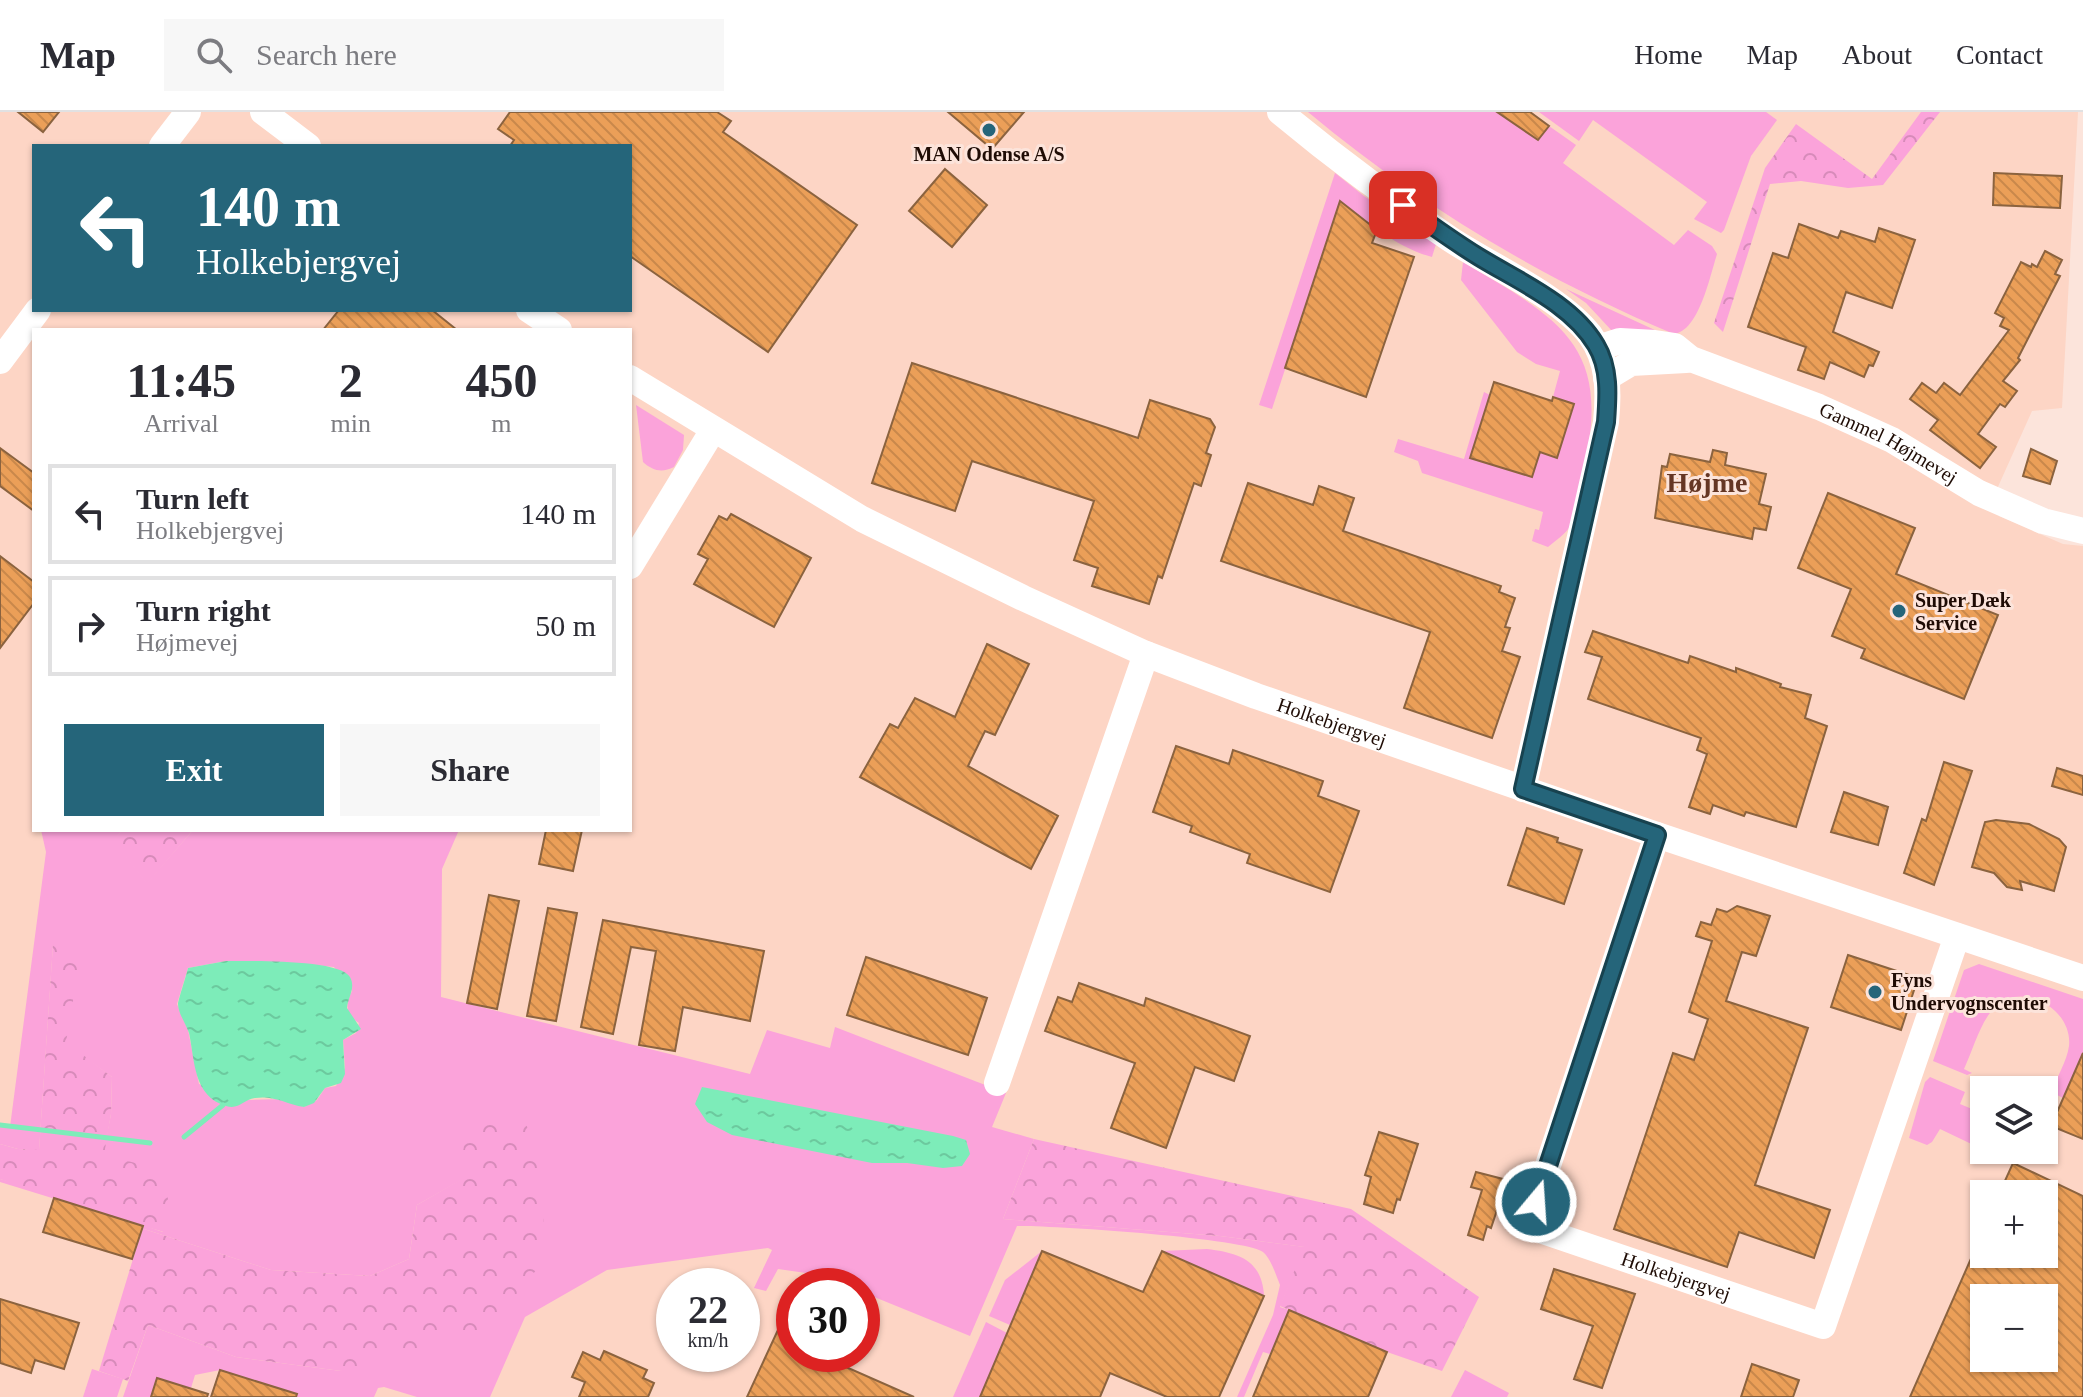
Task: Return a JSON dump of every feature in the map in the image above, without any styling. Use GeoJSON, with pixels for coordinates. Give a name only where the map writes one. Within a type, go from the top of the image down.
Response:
{"type":"FeatureCollection","features":[{"type":"Feature","properties":{"kind":"street"},"geometry":{"type":"LineString","coordinates":[[164,144],[188,112]]}},
{"type":"Feature","properties":{"kind":"street"},"geometry":{"type":"LineString","coordinates":[[263,112],[305,144]]}},
{"type":"Feature","properties":{"kind":"street"},"geometry":{"type":"LineString","coordinates":[[1280,112],[1449,238],[1559,306],[1588,333],[1598,348],[1609,391],[1606,422],[1523,789]]}},
{"type":"Feature","properties":{"kind":"street"},"geometry":{"type":"LineString","coordinates":[[0,361],[37,312]]}},
{"type":"Feature","properties":{"kind":"street"},"geometry":{"type":"LineString","coordinates":[[532,312],[556,328]]}},
{"type":"Feature","properties":{"kind":"street","name":"Gammel Højmevej"},"geometry":{"type":"LineString","coordinates":[[1598,348],[1620,341],[1675,346],[1691,359],[1819,407],[1892,440],[1979,493],[2043,521],[2083,531]]}},
{"type":"Feature","properties":{"kind":"street","name":"Gammel Højmevej"},"geometry":{"type":"LineString","coordinates":[[1606,378],[1631,363],[1691,359]]}},
{"type":"Feature","properties":{"kind":"street","name":"Holkebjergvej"},"geometry":{"type":"LineString","coordinates":[[632,379],[862,519],[1146,654],[1523,789],[2083,978]]}},
{"type":"Feature","properties":{"kind":"street"},"geometry":{"type":"LineString","coordinates":[[632,563],[713,430]]}},
{"type":"Feature","properties":{"kind":"street"},"geometry":{"type":"LineString","coordinates":[[997,1083],[1146,654]]}},
{"type":"Feature","properties":{"kind":"street","name":"Holkebjergvej"},"geometry":{"type":"LineString","coordinates":[[1657,835],[1528,1226],[1823,1326],[1957,936]]}},
{"type":"Feature","properties":{"kind":"shaded area"},"geometry":{"type":"Polygon","coordinates":[[[0,112],[2078,112],[2062,408],[2032,411],[1997,489],[1999,516],[2063,544],[2083,546],[2083,1397],[0,1397],[0,112]]]}},
{"type":"Feature","properties":{"kind":"green space"},"geometry":{"type":"Polygon","coordinates":[[[1308,112],[1505,112],[1503,116],[1538,140],[1549,126],[1576,145],[1563,163],[1674,245],[1688,230],[1712,246],[1717,254],[1697,313],[1683,331],[1674,334],[1576,288],[1438,209],[1308,112]]]}},
{"type":"Feature","properties":{"kind":"green space"},"geometry":{"type":"Polygon","coordinates":[[[1539,112],[1766,112],[1777,120],[1751,156],[1721,233],[1694,219],[1707,202],[1593,120],[1579,141],[1539,112]]]}},
{"type":"Feature","properties":{"kind":"green space"},"geometry":{"type":"Polygon","coordinates":[[[1921,112],[1940,112],[1883,185],[1848,188],[1801,181],[1770,184],[1723,332],[1714,323],[1765,168],[1796,124],[1872,179],[1921,112]]]}},
{"type":"Feature","properties":{"kind":"green space"},"geometry":{"type":"Polygon","coordinates":[[[1335,173],[1436,244],[1432,257],[1419,253],[1395,241],[1340,202],[1272,409],[1259,405],[1335,173]]]}},
{"type":"Feature","properties":{"kind":"green space"},"geometry":{"type":"Polygon","coordinates":[[[1463,262],[1528,302],[1552,321],[1571,342],[1584,366],[1591,395],[1591,429],[1578,500],[1568,529],[1548,547],[1532,541],[1535,529],[1539,530],[1543,512],[1422,473],[1418,461],[1394,452],[1398,439],[1464,459],[1484,392],[1490,395],[1471,458],[1532,477],[1540,452],[1556,458],[1574,404],[1553,397],[1560,371],[1536,364],[1517,352],[1461,280],[1463,262]]]}},
{"type":"Feature","properties":{"kind":"green space"},"geometry":{"type":"Polygon","coordinates":[[[1566,289],[1670,337],[1613,332],[1586,303],[1566,289]]]}},
{"type":"Feature","properties":{"kind":"green space"},"geometry":{"type":"Polygon","coordinates":[[[636,405],[684,435],[683,450],[674,467],[658,470],[643,462],[636,405]]]}},
{"type":"Feature","properties":{"kind":"green space"},"geometry":{"type":"Polygon","coordinates":[[[41,832],[121,832],[114,841],[147,883],[191,832],[458,832],[442,869],[441,997],[750,1074],[767,1030],[830,1048],[835,1027],[1006,1093],[992,1127],[1034,1139],[1003,1219],[1220,1236],[1305,1247],[1280,1307],[1289,1310],[1270,1354],[1263,1352],[1244,1397],[1237,1397],[1273,1315],[1280,1285],[1263,1252],[1186,1237],[1017,1226],[970,1336],[880,1299],[880,1268],[776,1268],[766,1291],[760,1290],[760,1275],[772,1250],[768,1248],[607,1270],[525,1317],[490,1397],[417,1397],[384,1387],[378,1388],[374,1397],[283,1397],[284,1390],[220,1370],[195,1375],[191,1388],[157,1378],[151,1397],[123,1397],[148,1325],[236,1357],[341,1371],[461,1180],[417,1205],[409,1259],[370,1276],[271,1270],[0,1182],[0,1179],[21,1184],[163,1232],[103,1155],[111,1114],[112,1077],[65,1043],[68,1018],[53,945],[39,1151],[0,1144],[0,1127],[10,1127],[46,852],[41,832]],[[226,961],[188,968],[177,1004],[188,1030],[199,1084],[248,1100],[282,1099],[304,1107],[317,1100],[325,1088],[336,1086],[345,1068],[343,1040],[356,1033],[359,1023],[348,1009],[352,991],[334,967],[226,961]]]}},
{"type":"Feature","properties":{"kind":"green space"},"geometry":{"type":"Polygon","coordinates":[[[120,832],[191,832],[147,884],[113,841],[120,832]]]}},
{"type":"Feature","properties":{"kind":"green space"},"geometry":{"type":"Polygon","coordinates":[[[83,942],[66,1042],[112,1077],[111,1114],[104,1155],[163,1170],[169,1205],[164,1232],[0,1179],[0,1144],[39,1150],[53,944],[83,942]]]}},
{"type":"Feature","properties":{"kind":"green space"},"geometry":{"type":"Polygon","coordinates":[[[1979,964],[2083,999],[2083,1053],[2063,1098],[2058,1096],[2058,1077],[2068,1052],[2068,1033],[2063,1020],[2054,1010],[2044,1002],[2031,998],[2019,996],[2006,999],[1990,1013],[1964,1069],[1972,1073],[1967,1075],[1933,1061],[1964,970],[1979,964]]]}},
{"type":"Feature","properties":{"kind":"green space"},"geometry":{"type":"Polygon","coordinates":[[[1930,1077],[1965,1092],[1960,1104],[1970,1108],[1970,1143],[1940,1129],[1927,1145],[1909,1138],[1925,1082],[1930,1077]]]}},
{"type":"Feature","properties":{"kind":"green space"},"geometry":{"type":"Polygon","coordinates":[[[467,1116],[525,1119],[546,1197],[538,1268],[488,1328],[341,1371],[236,1357],[148,1325],[128,1381],[99,1371],[143,1226],[144,1229],[271,1270],[370,1276],[409,1259],[417,1205],[460,1180],[467,1116]]]}},
{"type":"Feature","properties":{"kind":"green space"},"geometry":{"type":"Polygon","coordinates":[[[1034,1139],[1351,1209],[1479,1297],[1442,1371],[1387,1352],[1280,1306],[1304,1247],[1220,1236],[1003,1219],[1034,1139]]]}},
{"type":"Feature","properties":{"kind":"green space"},"geometry":{"type":"Polygon","coordinates":[[[1207,1249],[1247,1260],[1259,1274],[1264,1296],[1162,1251],[1207,1249]]]}},
{"type":"Feature","properties":{"kind":"green space"},"geometry":{"type":"Polygon","coordinates":[[[1042,1251],[1010,1325],[989,1316],[1005,1280],[1042,1251]]]}},
{"type":"Feature","properties":{"kind":"green space"},"geometry":{"type":"Polygon","coordinates":[[[986,1322],[1007,1333],[980,1397],[953,1397],[986,1322]]]}},
{"type":"Feature","properties":{"kind":"green space"},"geometry":{"type":"Polygon","coordinates":[[[92,1369],[123,1379],[117,1397],[83,1397],[92,1369]]]}},
{"type":"Feature","properties":{"kind":"green space"},"geometry":{"type":"Polygon","coordinates":[[[1465,1370],[1509,1393],[1507,1397],[1451,1397],[1465,1370]]]}},
{"type":"Feature","properties":{"kind":"water"},"geometry":{"type":"Polygon","coordinates":[[[226,961],[312,964],[343,971],[350,977],[352,989],[347,1008],[361,1029],[343,1040],[345,1074],[341,1083],[325,1088],[314,1103],[304,1107],[262,1097],[230,1107],[207,1094],[197,1076],[189,1033],[178,1004],[188,968],[226,961]]]}},
{"type":"Feature","properties":{"kind":"water"},"geometry":{"type":"Polygon","coordinates":[[[702,1087],[953,1136],[966,1140],[970,1154],[962,1166],[943,1168],[907,1163],[872,1163],[732,1135],[707,1122],[695,1104],[702,1087]]]}},
{"type":"Feature","properties":{"kind":"building"},"geometry":{"type":"Polygon","coordinates":[[[18,112],[59,112],[43,132],[18,112]]]}},
{"type":"Feature","properties":{"kind":"building"},"geometry":{"type":"Polygon","coordinates":[[[510,112],[717,112],[731,121],[723,132],[857,225],[768,352],[632,257],[632,144],[511,144],[514,140],[498,129],[510,112]]]}},
{"type":"Feature","properties":{"kind":"building","name":"MAN Odense A/S"},"geometry":{"type":"Polygon","coordinates":[[[948,112],[1024,112],[992,149],[948,112]]]}},
{"type":"Feature","properties":{"kind":"building"},"geometry":{"type":"Polygon","coordinates":[[[1497,112],[1530,112],[1549,126],[1538,140],[1497,112]]]}},
{"type":"Feature","properties":{"kind":"building"},"geometry":{"type":"Polygon","coordinates":[[[945,169],[987,205],[952,247],[909,211],[945,169]]]}},
{"type":"Feature","properties":{"kind":"building"},"geometry":{"type":"Polygon","coordinates":[[[1994,173],[2062,176],[2060,208],[1993,205],[1994,173]]]}},
{"type":"Feature","properties":{"kind":"building"},"geometry":{"type":"Polygon","coordinates":[[[1340,201],[1377,230],[1372,243],[1414,257],[1366,397],[1285,368],[1340,201]]]}},
{"type":"Feature","properties":{"kind":"building"},"geometry":{"type":"Polygon","coordinates":[[[1799,224],[1838,238],[1841,231],[1875,242],[1879,228],[1915,240],[1892,308],[1846,292],[1833,332],[1879,352],[1864,377],[1830,362],[1824,379],[1798,370],[1806,347],[1748,327],[1773,253],[1788,258],[1799,224]]]}},
{"type":"Feature","properties":{"kind":"building"},"geometry":{"type":"Polygon","coordinates":[[[2045,251],[2062,260],[2055,274],[2060,276],[2018,358],[2020,360],[2003,381],[2017,391],[2005,407],[2000,404],[1978,434],[1996,447],[1980,468],[1930,430],[1938,420],[1910,399],[1922,383],[1936,393],[1944,383],[1960,395],[2009,330],[2000,326],[2004,318],[1995,313],[2021,262],[2037,267],[2045,251]]]}},
{"type":"Feature","properties":{"kind":"building"},"geometry":{"type":"Polygon","coordinates":[[[337,312],[434,312],[454,328],[325,328],[337,312]]]}},
{"type":"Feature","properties":{"kind":"building"},"geometry":{"type":"Polygon","coordinates":[[[912,363],[1138,438],[1150,400],[1210,419],[1215,427],[1206,453],[1211,455],[1201,486],[1194,483],[1162,578],[1158,576],[1149,604],[1092,586],[1098,568],[1074,560],[1094,501],[972,461],[955,511],[872,483],[912,363]]]}},
{"type":"Feature","properties":{"kind":"building"},"geometry":{"type":"Polygon","coordinates":[[[1494,382],[1552,401],[1553,397],[1574,404],[1557,458],[1540,452],[1532,477],[1470,458],[1494,382]]]}},
{"type":"Feature","properties":{"kind":"building"},"geometry":{"type":"Polygon","coordinates":[[[0,448],[32,472],[32,510],[0,486],[0,448]]]}},
{"type":"Feature","properties":{"kind":"building"},"geometry":{"type":"Polygon","coordinates":[[[2031,449],[2057,461],[2050,484],[2023,476],[2031,449]]]}},
{"type":"Feature","properties":{"kind":"building"},"geometry":{"type":"Polygon","coordinates":[[[1713,450],[1727,453],[1725,465],[1766,474],[1759,504],[1771,507],[1766,530],[1754,528],[1752,539],[1655,518],[1662,466],[1667,467],[1670,454],[1710,462],[1713,450]]]}},
{"type":"Feature","properties":{"kind":"building"},"geometry":{"type":"Polygon","coordinates":[[[1248,483],[1313,505],[1319,486],[1354,498],[1343,531],[1501,586],[1499,592],[1515,598],[1505,627],[1510,628],[1502,651],[1520,657],[1492,738],[1404,708],[1430,632],[1221,561],[1248,483]]]}},
{"type":"Feature","properties":{"kind":"building"},"geometry":{"type":"Polygon","coordinates":[[[1828,493],[1915,528],[1896,574],[1998,615],[1964,699],[1861,658],[1865,649],[1832,636],[1851,589],[1798,568],[1828,493]]]}},
{"type":"Feature","properties":{"kind":"building"},"geometry":{"type":"Polygon","coordinates":[[[731,514],[811,558],[774,627],[694,584],[708,559],[698,554],[719,516],[727,520],[731,514]]]}},
{"type":"Feature","properties":{"kind":"building"},"geometry":{"type":"Polygon","coordinates":[[[0,556],[32,580],[32,606],[0,648],[0,556]]]}},
{"type":"Feature","properties":{"kind":"building"},"geometry":{"type":"Polygon","coordinates":[[[1593,631],[1688,663],[1690,656],[1736,672],[1736,668],[1781,684],[1780,687],[1811,695],[1805,718],[1827,726],[1796,827],[1746,812],[1744,816],[1713,805],[1710,814],[1689,807],[1707,754],[1697,750],[1701,738],[1588,699],[1602,657],[1585,652],[1593,631]]]}},
{"type":"Feature","properties":{"kind":"building"},"geometry":{"type":"Polygon","coordinates":[[[987,644],[1029,664],[995,735],[985,731],[968,766],[1058,816],[1031,869],[860,777],[890,724],[898,728],[915,698],[955,717],[987,644]]]}},
{"type":"Feature","properties":{"kind":"building"},"geometry":{"type":"Polygon","coordinates":[[[1176,746],[1229,764],[1233,750],[1323,781],[1318,796],[1359,811],[1330,892],[1247,863],[1250,854],[1190,832],[1192,826],[1153,812],[1176,746]]]}},
{"type":"Feature","properties":{"kind":"building"},"geometry":{"type":"Polygon","coordinates":[[[1944,762],[1972,771],[1934,885],[1904,873],[1922,819],[1926,821],[1944,762]]]}},
{"type":"Feature","properties":{"kind":"building"},"geometry":{"type":"Polygon","coordinates":[[[2057,768],[2083,776],[2083,795],[2052,786],[2057,768]]]}},
{"type":"Feature","properties":{"kind":"building"},"geometry":{"type":"Polygon","coordinates":[[[1844,792],[1888,807],[1878,845],[1831,832],[1844,792]]]}},
{"type":"Feature","properties":{"kind":"building"},"geometry":{"type":"Polygon","coordinates":[[[1996,820],[2029,824],[2059,839],[2066,847],[2054,891],[2020,881],[2022,890],[2007,887],[1994,873],[1972,867],[1985,822],[1996,820]]]}},
{"type":"Feature","properties":{"kind":"building"},"geometry":{"type":"Polygon","coordinates":[[[1527,828],[1582,850],[1564,904],[1508,885],[1527,828]]]}},
{"type":"Feature","properties":{"kind":"building"},"geometry":{"type":"Polygon","coordinates":[[[546,832],[582,832],[573,871],[539,864],[546,832]]]}},
{"type":"Feature","properties":{"kind":"building"},"geometry":{"type":"Polygon","coordinates":[[[489,895],[519,901],[497,1009],[467,1003],[489,895]]]}},
{"type":"Feature","properties":{"kind":"building"},"geometry":{"type":"Polygon","coordinates":[[[1737,906],[1770,916],[1756,956],[1742,952],[1726,1001],[1808,1028],[1755,1185],[1830,1210],[1814,1258],[1739,1232],[1727,1267],[1614,1229],[1673,1053],[1694,1060],[1708,1019],[1689,1012],[1712,941],[1696,936],[1701,922],[1711,925],[1717,909],[1727,912],[1737,906]]]}},
{"type":"Feature","properties":{"kind":"building"},"geometry":{"type":"Polygon","coordinates":[[[548,908],[577,913],[556,1021],[527,1016],[548,908]]]}},
{"type":"Feature","properties":{"kind":"building"},"geometry":{"type":"Polygon","coordinates":[[[603,920],[764,951],[750,1021],[683,1007],[675,1051],[639,1045],[656,951],[631,947],[613,1034],[581,1027],[603,920]]]}},
{"type":"Feature","properties":{"kind":"building","name":"Fyns Undervognscenter"},"geometry":{"type":"Polygon","coordinates":[[[1848,955],[1918,978],[1901,1030],[1831,1007],[1848,955]]]}},
{"type":"Feature","properties":{"kind":"building"},"geometry":{"type":"Polygon","coordinates":[[[866,957],[987,998],[968,1055],[847,1015],[866,957]]]}},
{"type":"Feature","properties":{"kind":"building"},"geometry":{"type":"Polygon","coordinates":[[[1079,983],[1144,1006],[1146,998],[1250,1036],[1234,1081],[1195,1067],[1166,1148],[1111,1128],[1135,1063],[1045,1031],[1058,997],[1072,1002],[1079,983]]]}},
{"type":"Feature","properties":{"kind":"building"},"geometry":{"type":"Polygon","coordinates":[[[2083,1053],[2083,1139],[2058,1129],[2058,1110],[2083,1053]]]}},
{"type":"Feature","properties":{"kind":"building"},"geometry":{"type":"Polygon","coordinates":[[[1379,1132],[1418,1144],[1393,1213],[1364,1204],[1371,1177],[1365,1175],[1379,1132]]]}},
{"type":"Feature","properties":{"kind":"building"},"geometry":{"type":"Polygon","coordinates":[[[2015,1164],[2049,1180],[2005,1180],[2015,1164]]]}},
{"type":"Feature","properties":{"kind":"building"},"geometry":{"type":"Polygon","coordinates":[[[1476,1172],[1507,1180],[1491,1228],[1487,1226],[1483,1240],[1468,1235],[1482,1190],[1471,1187],[1476,1172]]]}},
{"type":"Feature","properties":{"kind":"building"},"geometry":{"type":"Polygon","coordinates":[[[2058,1184],[2083,1196],[2083,1397],[1910,1397],[1970,1261],[1970,1268],[2058,1268],[2058,1184]]]}},
{"type":"Feature","properties":{"kind":"building"},"geometry":{"type":"Polygon","coordinates":[[[54,1198],[143,1226],[132,1259],[43,1232],[54,1198]]]}},
{"type":"Feature","properties":{"kind":"building"},"geometry":{"type":"Polygon","coordinates":[[[1042,1251],[1143,1292],[1162,1251],[1264,1296],[1219,1397],[1167,1397],[1110,1373],[1100,1397],[980,1397],[1042,1251]]]}},
{"type":"Feature","properties":{"kind":"building"},"geometry":{"type":"Polygon","coordinates":[[[1554,1269],[1635,1294],[1602,1388],[1574,1379],[1593,1326],[1541,1309],[1554,1269]]]}},
{"type":"Feature","properties":{"kind":"building"},"geometry":{"type":"Polygon","coordinates":[[[0,1299],[79,1323],[64,1369],[35,1360],[31,1373],[0,1363],[0,1299]]]}},
{"type":"Feature","properties":{"kind":"building"},"geometry":{"type":"Polygon","coordinates":[[[1289,1310],[1387,1352],[1368,1397],[1253,1397],[1289,1310]]]}},
{"type":"Feature","properties":{"kind":"building"},"geometry":{"type":"Polygon","coordinates":[[[776,1334],[776,1372],[857,1372],[914,1397],[747,1397],[776,1334]]]}},
{"type":"Feature","properties":{"kind":"building"},"geometry":{"type":"Polygon","coordinates":[[[604,1351],[647,1370],[643,1378],[654,1383],[648,1397],[579,1397],[585,1382],[572,1377],[583,1352],[600,1360],[604,1351]]]}},
{"type":"Feature","properties":{"kind":"building"},"geometry":{"type":"Polygon","coordinates":[[[1752,1364],[1799,1380],[1793,1397],[1741,1397],[1752,1364]]]}},
{"type":"Feature","properties":{"kind":"building"},"geometry":{"type":"Polygon","coordinates":[[[220,1370],[297,1394],[296,1397],[211,1397],[220,1370]]]}},
{"type":"Feature","properties":{"kind":"building"},"geometry":{"type":"Polygon","coordinates":[[[157,1378],[208,1394],[207,1397],[151,1397],[157,1378]]]}},
{"type":"Feature","properties":{"kind":"waterway"},"geometry":{"type":"LineString","coordinates":[[184,1137],[223,1105]]}},
{"type":"Feature","properties":{"kind":"waterway"},"geometry":{"type":"LineString","coordinates":[[0,1125],[150,1143]]}},
{"type":"Feature","properties":{"kind":"place","name":"MAN Odense A/S"},"geometry":{"type":"Point","coordinates":[989,130]}},
{"type":"Feature","properties":{"kind":"place","name":"Super Dæk Service"},"geometry":{"type":"Point","coordinates":[1899,611]}},
{"type":"Feature","properties":{"kind":"place","name":"Fyns Undervognscenter"},"geometry":{"type":"Point","coordinates":[1875,992]}},
{"type":"Feature","properties":{"kind":"district","name":"Højme"},"geometry":{"type":"Point","coordinates":[1707,482]}},
{"type":"Feature","properties":{"kind":"route"},"geometry":{"type":"LineString","coordinates":[[1403,205],[1449,238],[1559,306],[1588,333],[1598,348],[1609,391],[1606,422],[1523,789],[1657,835],[1536,1202]]}}]}
